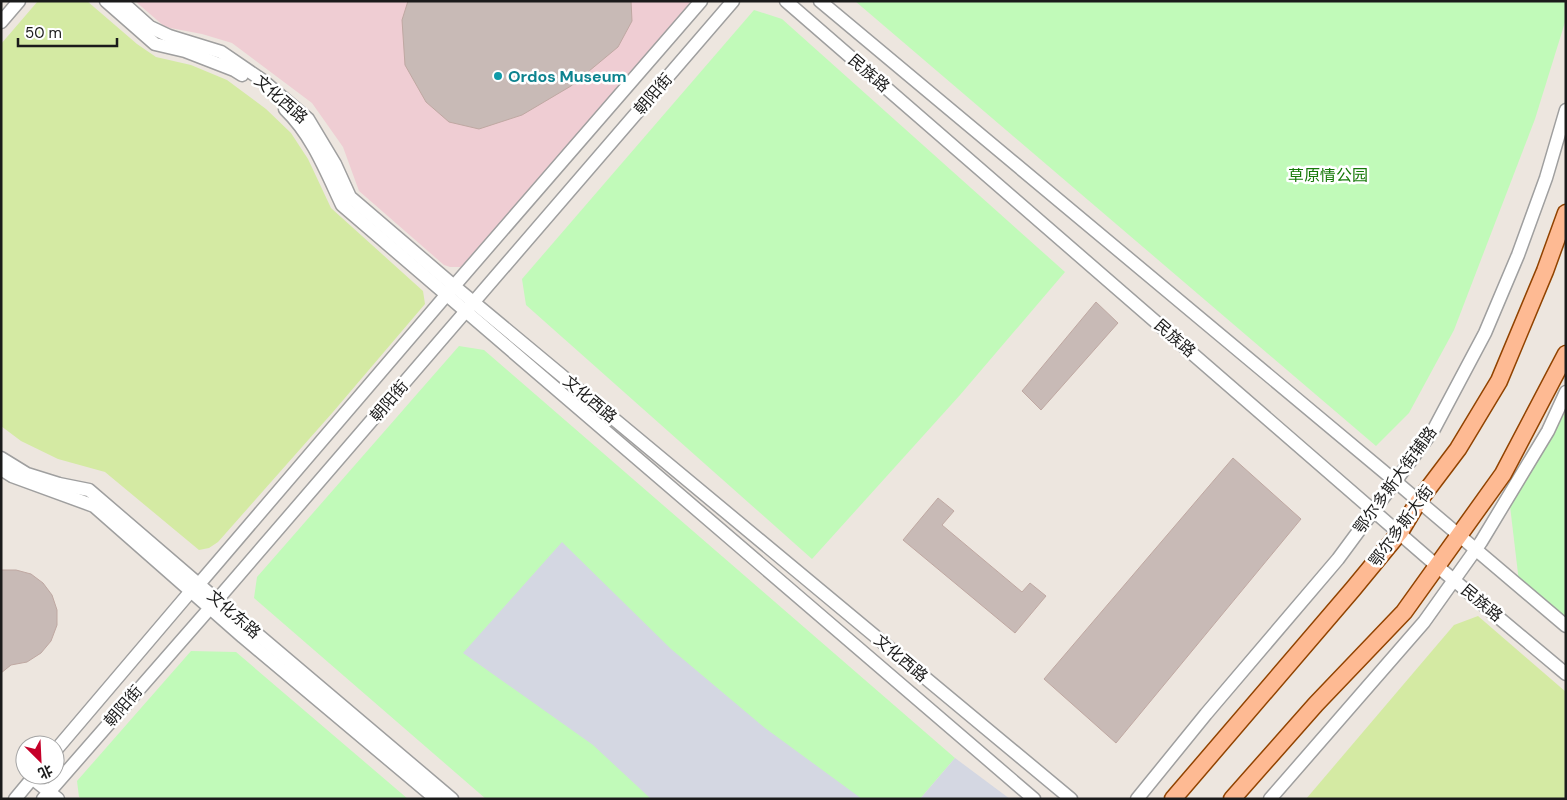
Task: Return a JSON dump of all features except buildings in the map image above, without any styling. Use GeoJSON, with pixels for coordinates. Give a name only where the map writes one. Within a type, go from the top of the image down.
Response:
{"type":"FeatureCollection","features":[{"type":"Feature","properties":{"kind":"main road","name":"鄂尔多斯大街"},"geometry":{"type":"LineString","coordinates":[[1173,799],[1353,590],[1400,532],[1418,502],[1458,449],[1499,381],[1545,271],[1566,213]]}},
{"type":"Feature","properties":{"kind":"main road"},"geometry":{"type":"LineString","coordinates":[[1232,799],[1316,704],[1404,612],[1503,474],[1566,354]]}},
{"type":"Feature","properties":{"kind":"street"},"geometry":{"type":"LineString","coordinates":[[1,22],[19,1]]}},
{"type":"Feature","properties":{"kind":"street","name":"文化西路"},"geometry":{"type":"LineString","coordinates":[[106,1],[155,44],[185,51],[234,70],[272,96],[294,118],[317,152],[342,205],[450,291],[1071,799]]}},
{"type":"Feature","properties":{"kind":"street","name":"文化西路"},"geometry":{"type":"LineString","coordinates":[[121,1],[150,27],[169,36],[221,52],[262,80],[295,108],[308,120],[335,164],[350,197],[450,291]]}},
{"type":"Feature","properties":{"kind":"street","name":"朝阳街"},"geometry":{"type":"LineString","coordinates":[[65,739],[701,1]]}},
{"type":"Feature","properties":{"kind":"street","name":"朝阳街"},"geometry":{"type":"LineString","coordinates":[[50,796],[733,1]]}},
{"type":"Feature","properties":{"kind":"street","name":"民族路"},"geometry":{"type":"LineString","coordinates":[[786,1],[1454,580],[1566,674]]}},
{"type":"Feature","properties":{"kind":"street","name":"民族路"},"geometry":{"type":"LineString","coordinates":[[820,1],[1566,626]]}},
{"type":"Feature","properties":{"kind":"street","name":"鄂尔多斯大街辅路"},"geometry":{"type":"LineString","coordinates":[[1137,799],[1206,714],[1338,559],[1434,428],[1485,333],[1521,246],[1546,178],[1566,110]]}},
{"type":"Feature","properties":{"kind":"street","name":"文化西路"},"geometry":{"type":"LineString","coordinates":[[469,307],[1034,799]]}},
{"type":"Feature","properties":{"kind":"street"},"geometry":{"type":"LineString","coordinates":[[1270,799],[1424,622],[1475,550],[1548,431],[1566,392]]}},
{"type":"Feature","properties":{"kind":"street","name":"文化东路"},"geometry":{"type":"LineString","coordinates":[[1,458],[27,474],[59,484],[89,490],[195,588],[436,799]]}},
{"type":"Feature","properties":{"kind":"street","name":"文化东路"},"geometry":{"type":"LineString","coordinates":[[1,469],[12,476],[94,506],[195,588]]}},
{"type":"Feature","properties":{"kind":"street","name":"文化东路"},"geometry":{"type":"LineString","coordinates":[[213,604],[452,799]]}},
{"type":"Feature","properties":{"kind":"street"},"geometry":{"type":"LineString","coordinates":[[14,799],[26,785]]}},
{"type":"Feature","properties":{"kind":"street"},"geometry":{"type":"LineString","coordinates":[[41,785],[50,796]]}},
{"type":"Feature","properties":{"kind":"shaded area"},"geometry":{"type":"Polygon","coordinates":[[[135,1],[694,1],[461,267],[450,267],[444,265],[359,191],[343,147],[312,103],[232,43],[202,34],[165,27],[135,1]]]}},
{"type":"Feature","properties":{"kind":"shaded area"},"geometry":{"type":"Polygon","coordinates":[[[562,542],[671,649],[765,728],[862,799],[651,799],[593,745],[463,653],[562,542]]]}},
{"type":"Feature","properties":{"kind":"shaded area"},"geometry":{"type":"Polygon","coordinates":[[[955,758],[1010,799],[920,799],[955,758]]]}},
{"type":"Feature","properties":{"kind":"green space"},"geometry":{"type":"Polygon","coordinates":[[[38,1],[87,1],[137,44],[156,57],[191,65],[227,80],[266,109],[291,133],[308,159],[331,208],[423,291],[425,304],[218,542],[209,548],[199,550],[105,472],[58,459],[21,441],[1,426],[1,44],[38,1]]]}},
{"type":"Feature","properties":{"kind":"green space","name":"草原情公园"},"geometry":{"type":"Polygon","coordinates":[[[855,1],[1566,1],[1566,19],[1535,119],[1454,330],[1409,413],[1376,446],[855,1]]]}},
{"type":"Feature","properties":{"kind":"green space"},"geometry":{"type":"Polygon","coordinates":[[[754,10],[782,19],[1065,272],[960,395],[812,559],[526,305],[522,279],[754,10]]]}},
{"type":"Feature","properties":{"kind":"green space"},"geometry":{"type":"Polygon","coordinates":[[[459,346],[484,350],[955,758],[920,799],[486,799],[254,598],[257,577],[459,346]]]}},
{"type":"Feature","properties":{"kind":"green space"},"geometry":{"type":"Polygon","coordinates":[[[1566,411],[1566,619],[1519,582],[1510,506],[1566,411]]]}},
{"type":"Feature","properties":{"kind":"green space"},"geometry":{"type":"Polygon","coordinates":[[[1478,616],[1566,692],[1566,799],[1306,799],[1454,625],[1478,616]]]}},
{"type":"Feature","properties":{"kind":"green space"},"geometry":{"type":"Polygon","coordinates":[[[191,651],[236,652],[408,799],[82,799],[79,797],[77,781],[191,651]]]}},
{"type":"Feature","properties":{"kind":"place","name":"Ordos Museum"},"geometry":{"type":"Point","coordinates":[498,76]}}]}
